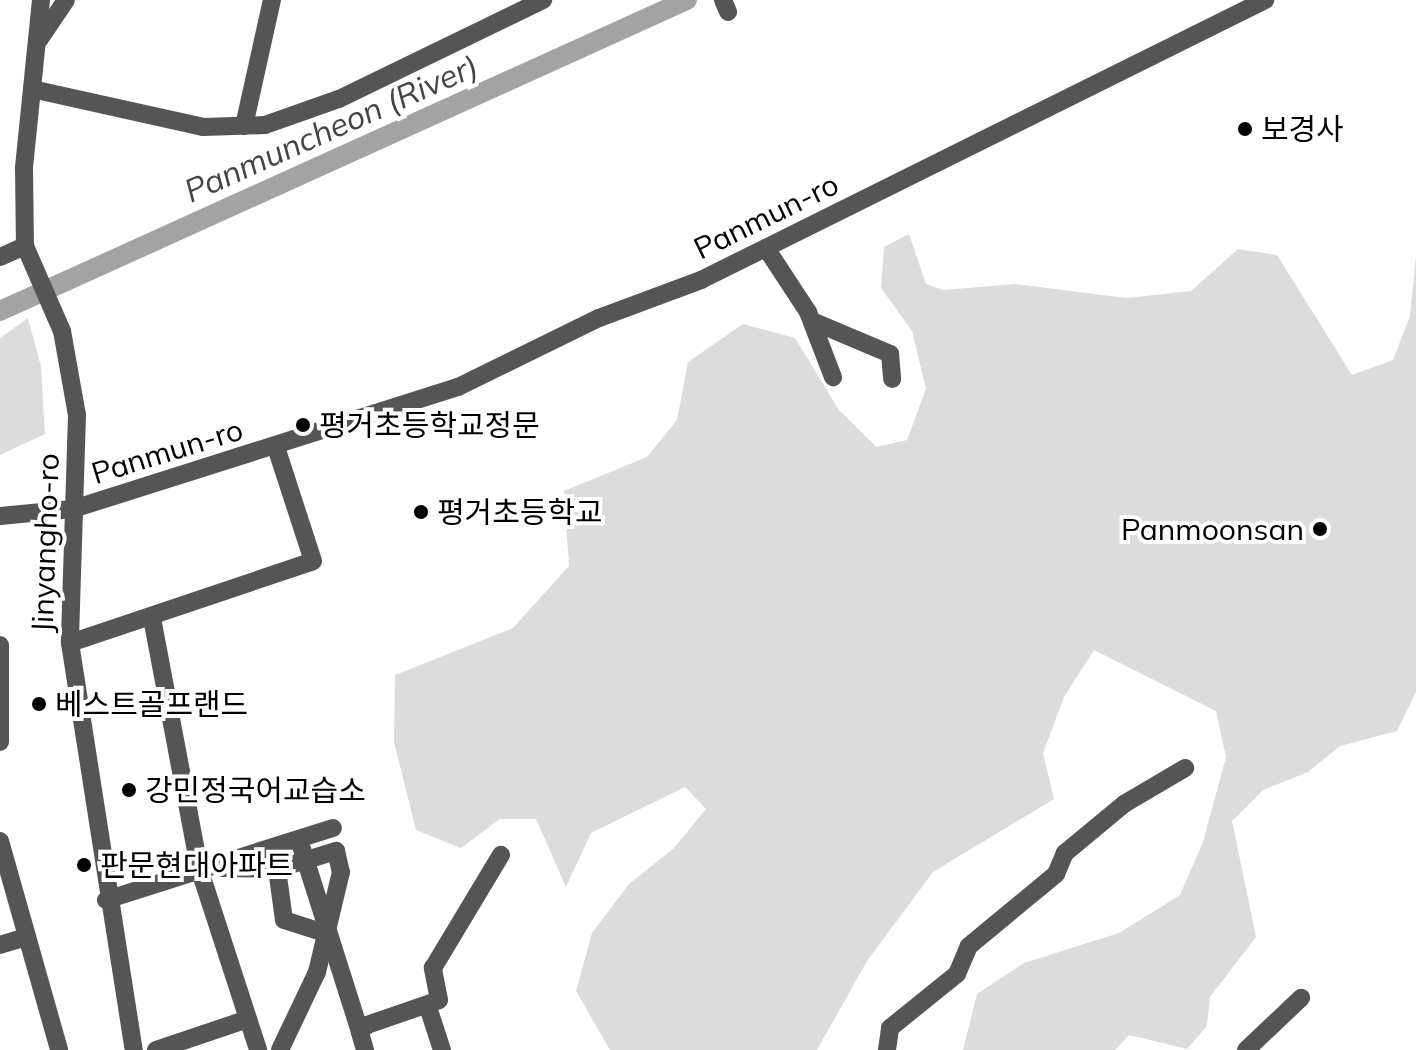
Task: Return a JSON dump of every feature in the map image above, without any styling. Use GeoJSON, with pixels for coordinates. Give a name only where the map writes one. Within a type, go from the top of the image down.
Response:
{"type":"FeatureCollection","features":[{"type":"Feature","properties":{"kind":"street","name":"Jinyangho-ro"},"geometry":{"type":"LineString","coordinates":[[41,0],[32,89],[28,252],[53,310],[77,415],[70,643],[106,900],[134,1050]]}},
{"type":"Feature","properties":{"kind":"street","name":"Jinyangho-ro"},"geometry":{"type":"LineString","coordinates":[[37,42],[66,0]]}},
{"type":"Feature","properties":{"kind":"street"},"geometry":{"type":"LineString","coordinates":[[244,126],[272,0]]}},
{"type":"Feature","properties":{"kind":"street"},"geometry":{"type":"LineString","coordinates":[[32,89],[203,127],[244,126],[311,111],[543,0]]}},
{"type":"Feature","properties":{"kind":"street","name":"Panmun-ro"},"geometry":{"type":"LineString","coordinates":[[0,516],[73,509],[276,447],[468,383],[766,248],[1265,0]]}},
{"type":"Feature","properties":{"kind":"street"},"geometry":{"type":"LineString","coordinates":[[766,248],[812,321],[833,377]]}},
{"type":"Feature","properties":{"kind":"street"},"geometry":{"type":"LineString","coordinates":[[0,257],[28,252]]}},
{"type":"Feature","properties":{"kind":"street"},"geometry":{"type":"LineString","coordinates":[[812,321],[890,354],[892,379]]}},
{"type":"Feature","properties":{"kind":"street","name":"Panmun-ro"},"geometry":{"type":"LineString","coordinates":[[152,618],[313,561],[276,447]]}},
{"type":"Feature","properties":{"kind":"street"},"geometry":{"type":"LineString","coordinates":[[70,643],[152,618],[207,869],[258,1050]]}},
{"type":"Feature","properties":{"kind":"street"},"geometry":{"type":"LineString","coordinates":[[0,645],[0,742]]}},
{"type":"Feature","properties":{"kind":"street"},"geometry":{"type":"LineString","coordinates":[[887,1050],[890,1028],[957,974],[969,946],[1056,874],[1065,853],[1124,804],[1185,768]]}},
{"type":"Feature","properties":{"kind":"street"},"geometry":{"type":"LineString","coordinates":[[106,900],[333,828]]}},
{"type":"Feature","properties":{"kind":"street"},"geometry":{"type":"LineString","coordinates":[[299,839],[363,1041],[439,1000],[433,968],[501,855]]}},
{"type":"Feature","properties":{"kind":"street"},"geometry":{"type":"LineString","coordinates":[[0,841],[59,1050]]}},
{"type":"Feature","properties":{"kind":"street"},"geometry":{"type":"LineString","coordinates":[[207,869],[277,869],[336,851],[348,872],[328,934],[280,1050]]}},
{"type":"Feature","properties":{"kind":"street"},"geometry":{"type":"LineString","coordinates":[[277,869],[284,920],[328,934]]}},
{"type":"Feature","properties":{"kind":"street"},"geometry":{"type":"LineString","coordinates":[[0,945],[27,937]]}},
{"type":"Feature","properties":{"kind":"street"},"geometry":{"type":"LineString","coordinates":[[1246,1050],[1301,998]]}},
{"type":"Feature","properties":{"kind":"street"},"geometry":{"type":"LineString","coordinates":[[428,1007],[442,1050]]}},
{"type":"Feature","properties":{"kind":"street"},"geometry":{"type":"LineString","coordinates":[[156,1050],[248,1019]]}},
{"type":"Feature","properties":{"kind":"shaded area"},"geometry":{"type":"Polygon","coordinates":[[[909,234],[926,284],[943,290],[1016,284],[1126,298],[1191,291],[1238,249],[1277,255],[1352,375],[1393,360],[1410,316],[1416,256],[1416,692],[1397,731],[1340,746],[1308,772],[1263,790],[1232,821],[1256,937],[1210,997],[1207,1026],[1187,1049],[1129,1035],[1115,1050],[963,1050],[977,994],[1024,963],[1119,933],[1180,895],[1203,842],[1226,757],[1216,711],[1094,650],[1064,697],[1043,753],[1054,799],[933,872],[867,961],[817,1050],[610,1050],[576,991],[592,933],[629,884],[674,848],[706,809],[685,787],[591,833],[566,887],[536,819],[500,819],[461,848],[416,830],[394,742],[395,675],[513,628],[569,566],[564,491],[647,457],[677,420],[688,362],[743,324],[795,338],[839,410],[876,447],[907,440],[926,389],[912,331],[881,288],[884,247],[909,234]]]}},
{"type":"Feature","properties":{"kind":"shaded area"},"geometry":{"type":"Polygon","coordinates":[[[28,318],[41,367],[45,434],[0,455],[0,338],[28,318]]]}},
{"type":"Feature","properties":{"kind":"waterway","name":"Panmuncheon (River)"},"geometry":{"type":"LineString","coordinates":[[0,311],[687,0]]}},
{"type":"Feature","properties":{"kind":"place","name":"보경사"},"geometry":{"type":"Point","coordinates":[1245,129]}},
{"type":"Feature","properties":{"kind":"place","name":"평거초등학교정문"},"geometry":{"type":"Point","coordinates":[303,425]}},
{"type":"Feature","properties":{"kind":"place","name":"평거초등학교"},"geometry":{"type":"Point","coordinates":[421,512]}},
{"type":"Feature","properties":{"kind":"place","name":"Panmoonsan"},"geometry":{"type":"Point","coordinates":[1320,529]}},
{"type":"Feature","properties":{"kind":"place","name":"베스트골프랜드"},"geometry":{"type":"Point","coordinates":[39,704]}},
{"type":"Feature","properties":{"kind":"place","name":"강민정국어교습소"},"geometry":{"type":"Point","coordinates":[129,790]}},
{"type":"Feature","properties":{"kind":"place","name":"판문현대아파트"},"geometry":{"type":"Point","coordinates":[84,865]}}]}
